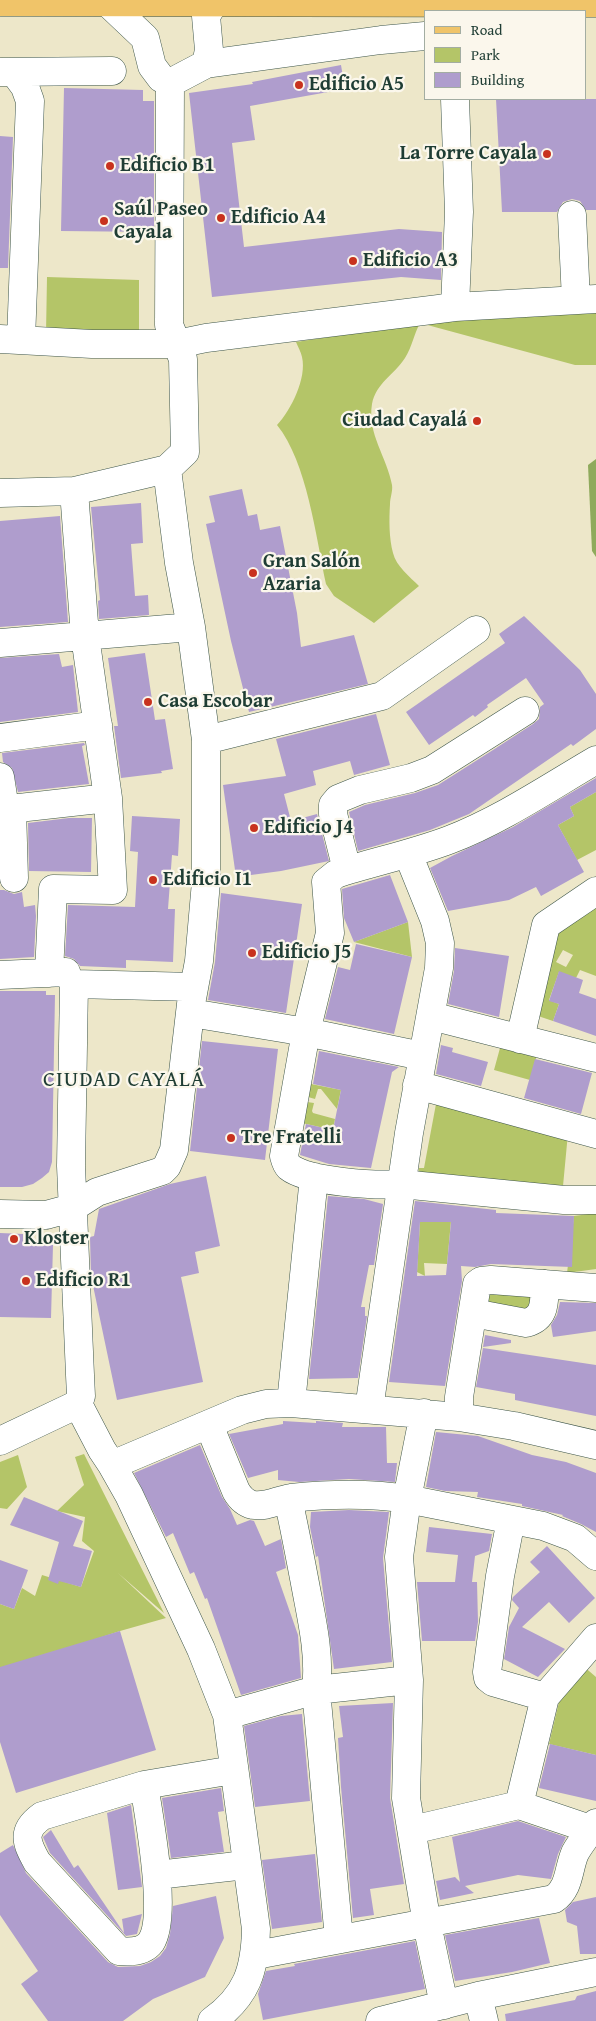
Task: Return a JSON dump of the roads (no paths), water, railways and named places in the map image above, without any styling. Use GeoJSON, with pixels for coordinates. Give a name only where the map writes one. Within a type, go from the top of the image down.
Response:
{"type":"FeatureCollection","features":[{"type":"Feature","properties":{"kind":"main road"},"geometry":{"type":"LineString","coordinates":[[0,2],[214,2],[446,7],[546,3],[591,8]]}},
{"type":"Feature","properties":{"kind":"street"},"geometry":{"type":"LineString","coordinates":[[108,2],[145,38],[152,66],[161,78],[170,83]]}},
{"type":"Feature","properties":{"kind":"street"},"geometry":{"type":"LineString","coordinates":[[206,64],[209,50],[206,16],[214,2]]}},
{"type":"Feature","properties":{"kind":"street"},"geometry":{"type":"LineString","coordinates":[[523,10],[546,3]]}},
{"type":"Feature","properties":{"kind":"street"},"geometry":{"type":"LineString","coordinates":[[170,83],[206,64],[380,40],[424,36]]}},
{"type":"Feature","properties":{"kind":"street"},"geometry":{"type":"LineString","coordinates":[[7,72],[112,71]]}},
{"type":"Feature","properties":{"kind":"street"},"geometry":{"type":"LineString","coordinates":[[7,72],[25,87],[30,101],[10,340],[92,344],[177,344],[206,338],[455,307],[586,300],[572,215]]}},
{"type":"Feature","properties":{"kind":"street"},"geometry":{"type":"LineString","coordinates":[[0,493],[74,491],[167,469],[185,452],[183,359],[170,325],[170,83]]}},
{"type":"Feature","properties":{"kind":"street"},"geometry":{"type":"LineString","coordinates":[[455,100],[459,212],[455,307]]}},
{"type":"Feature","properties":{"kind":"street"},"geometry":{"type":"LineString","coordinates":[[0,1214],[46,1215],[72,1208],[97,1192],[162,1171],[167,1166],[174,1150],[192,1000],[199,961],[206,882],[206,740],[191,627],[179,563],[167,469]]}},
{"type":"Feature","properties":{"kind":"street"},"geometry":{"type":"LineString","coordinates":[[52,889],[113,890],[108,798],[85,636],[74,491]]}},
{"type":"Feature","properties":{"kind":"street"},"geometry":{"type":"LineString","coordinates":[[0,643],[191,627]]}},
{"type":"Feature","properties":{"kind":"street"},"geometry":{"type":"LineString","coordinates":[[206,740],[382,696],[476,630]]}},
{"type":"Feature","properties":{"kind":"street"},"geometry":{"type":"LineString","coordinates":[[347,870],[333,814],[333,805],[338,799],[360,790],[432,770],[525,711]]}},
{"type":"Feature","properties":{"kind":"street"},"geometry":{"type":"LineString","coordinates":[[0,738],[98,725]]}},
{"type":"Feature","properties":{"kind":"street"},"geometry":{"type":"LineString","coordinates":[[596,760],[484,825],[449,840],[408,854],[347,870],[336,874],[326,882],[330,933],[306,1032],[284,1156],[290,1167],[314,1177],[380,1186],[401,1184],[564,1200],[596,1200]]}},
{"type":"Feature","properties":{"kind":"street"},"geometry":{"type":"LineString","coordinates":[[0,777],[6,809],[7,879],[43,879],[52,889],[62,978],[81,1396],[78,1404],[0,1441]]}},
{"type":"Feature","properties":{"kind":"street"},"geometry":{"type":"LineString","coordinates":[[6,809],[108,798]]}},
{"type":"Feature","properties":{"kind":"street"},"geometry":{"type":"LineString","coordinates":[[369,1409],[401,1184],[439,968],[440,943],[435,921],[408,854]]}},
{"type":"Feature","properties":{"kind":"street"},"geometry":{"type":"LineString","coordinates":[[520,1039],[546,925],[596,892]]}},
{"type":"Feature","properties":{"kind":"street"},"geometry":{"type":"LineString","coordinates":[[0,975],[62,978],[192,1000],[306,1032],[422,1056]]}},
{"type":"Feature","properties":{"kind":"street"},"geometry":{"type":"LineString","coordinates":[[431,1016],[596,1058]]}},
{"type":"Feature","properties":{"kind":"street"},"geometry":{"type":"LineString","coordinates":[[417,1086],[596,1134]]}},
{"type":"Feature","properties":{"kind":"street"},"geometry":{"type":"LineString","coordinates":[[291,1403],[314,1177]]}},
{"type":"Feature","properties":{"kind":"street"},"geometry":{"type":"LineString","coordinates":[[460,1417],[459,1397],[473,1314],[475,1288],[481,1281],[491,1280],[596,1288]]}},
{"type":"Feature","properties":{"kind":"street"},"geometry":{"type":"LineString","coordinates":[[473,1314],[526,1323],[532,1322],[538,1318],[544,1308],[544,1284]]}},
{"type":"Feature","properties":{"kind":"street"},"geometry":{"type":"LineString","coordinates":[[112,1465],[242,1410],[266,1404],[291,1403],[460,1417],[514,1426],[596,1445]]}},
{"type":"Feature","properties":{"kind":"street"},"geometry":{"type":"LineString","coordinates":[[78,1404],[128,1495],[202,1648],[227,1715],[256,1929],[256,1955],[246,1984],[228,2010],[212,2021]]}},
{"type":"Feature","properties":{"kind":"street"},"geometry":{"type":"LineString","coordinates":[[424,1413],[407,1499],[399,1557],[409,1680],[406,1798],[427,1924],[444,2005]]}},
{"type":"Feature","properties":{"kind":"street"},"geometry":{"type":"LineString","coordinates":[[209,1425],[236,1491],[242,1500],[250,1504],[261,1506],[288,1499],[316,1496],[384,1496],[407,1499],[543,1526],[574,1538],[596,1556]]}},
{"type":"Feature","properties":{"kind":"street"},"geometry":{"type":"LineString","coordinates":[[288,1499],[312,1618],[318,1676],[316,1690],[339,1939]]}},
{"type":"Feature","properties":{"kind":"street"},"geometry":{"type":"LineString","coordinates":[[511,1520],[500,1576],[487,1672],[488,1678],[493,1682],[545,1697]]}},
{"type":"Feature","properties":{"kind":"street"},"geometry":{"type":"LineString","coordinates":[[500,1576],[543,1526]]}},
{"type":"Feature","properties":{"kind":"street"},"geometry":{"type":"LineString","coordinates":[[519,1805],[545,1697],[596,1638]]}},
{"type":"Feature","properties":{"kind":"street"},"geometry":{"type":"LineString","coordinates":[[227,1715],[316,1690],[409,1680]]}},
{"type":"Feature","properties":{"kind":"street"},"geometry":{"type":"LineString","coordinates":[[144,1785],[157,1876],[156,1926],[150,1943],[130,1952],[119,1951],[37,1862],[30,1849],[27,1835],[30,1826],[42,1816],[144,1785],[233,1770]]}},
{"type":"Feature","properties":{"kind":"street"},"geometry":{"type":"LineString","coordinates":[[256,1955],[554,1899],[565,1888],[574,1855],[595,1828],[519,1805],[412,1830]]}},
{"type":"Feature","properties":{"kind":"street"},"geometry":{"type":"LineString","coordinates":[[157,1876],[246,1865]]}},
{"type":"Feature","properties":{"kind":"street"},"geometry":{"type":"LineString","coordinates":[[380,2021],[444,2005],[481,2008],[596,1972]]}},
{"type":"Feature","properties":{"kind":"place","name":"Edificio A5"},"geometry":{"type":"Point","coordinates":[299,85]}},
{"type":"Feature","properties":{"kind":"place","name":"La Torre Cayala"},"geometry":{"type":"Point","coordinates":[547,154]}},
{"type":"Feature","properties":{"kind":"place","name":"Edificio B1"},"geometry":{"type":"Point","coordinates":[110,166]}},
{"type":"Feature","properties":{"kind":"place","name":"Edificio A4"},"geometry":{"type":"Point","coordinates":[221,218]}},
{"type":"Feature","properties":{"kind":"place","name":"Saúl Paseo Cayala"},"geometry":{"type":"Point","coordinates":[104,221]}},
{"type":"Feature","properties":{"kind":"place","name":"Edificio A3"},"geometry":{"type":"Point","coordinates":[353,261]}},
{"type":"Feature","properties":{"kind":"place","name":"Ciudad Cayalá"},"geometry":{"type":"Point","coordinates":[477,421]}},
{"type":"Feature","properties":{"kind":"place","name":"Gran Salón Azaria"},"geometry":{"type":"Point","coordinates":[253,573]}},
{"type":"Feature","properties":{"kind":"place","name":"Casa Escobar"},"geometry":{"type":"Point","coordinates":[148,702]}},
{"type":"Feature","properties":{"kind":"place","name":"Edificio J4"},"geometry":{"type":"Point","coordinates":[254,828]}},
{"type":"Feature","properties":{"kind":"place","name":"Edificio I1"},"geometry":{"type":"Point","coordinates":[153,880]}},
{"type":"Feature","properties":{"kind":"place","name":"Edificio J5"},"geometry":{"type":"Point","coordinates":[252,953]}},
{"type":"Feature","properties":{"kind":"place","name":"Tre Fratelli"},"geometry":{"type":"Point","coordinates":[231,1138]}},
{"type":"Feature","properties":{"kind":"place","name":"Kloster"},"geometry":{"type":"Point","coordinates":[14,1239]}},
{"type":"Feature","properties":{"kind":"place","name":"Edificio R1"},"geometry":{"type":"Point","coordinates":[26,1281]}},
{"type":"Feature","properties":{"kind":"district","name":"CIUDAD CAYALÁ"},"geometry":{"type":"Point","coordinates":[124,1080]}}]}
